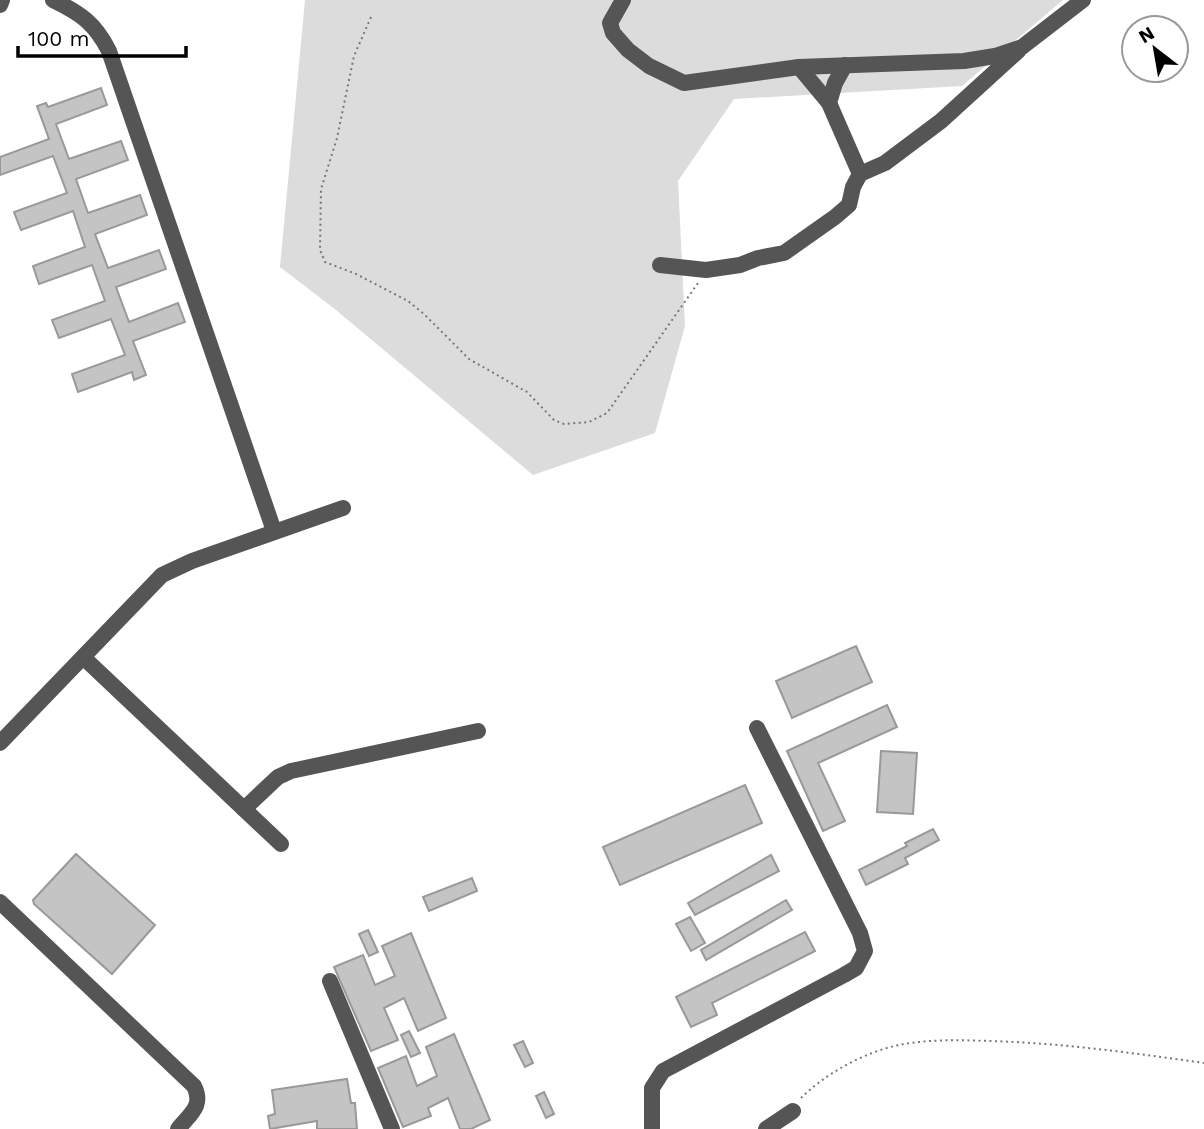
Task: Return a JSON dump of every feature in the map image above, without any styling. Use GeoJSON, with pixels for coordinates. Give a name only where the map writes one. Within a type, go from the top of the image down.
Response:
{"type":"FeatureCollection","features":[{"type":"Feature","properties":{"kind":"street"},"geometry":{"type":"LineString","coordinates":[[53,0],[72,9],[93,25],[109,51],[274,531]]}},
{"type":"Feature","properties":{"kind":"street"},"geometry":{"type":"LineString","coordinates":[[622,0],[610,23],[613,33],[628,50],[649,66],[684,83],[800,67],[964,61],[995,56],[1022,47]]}},
{"type":"Feature","properties":{"kind":"street"},"geometry":{"type":"LineString","coordinates":[[660,265],[706,270],[740,265],[784,253],[849,205],[853,187],[860,174],[885,163],[941,121],[1022,47],[1083,0]]}},
{"type":"Feature","properties":{"kind":"street"},"geometry":{"type":"LineString","coordinates":[[829,103],[835,83],[845,65]]}},
{"type":"Feature","properties":{"kind":"street"},"geometry":{"type":"LineString","coordinates":[[800,67],[829,103],[860,174]]}},
{"type":"Feature","properties":{"kind":"street"},"geometry":{"type":"LineString","coordinates":[[0,743],[162,575],[192,561],[343,508]]}},
{"type":"Feature","properties":{"kind":"street"},"geometry":{"type":"LineString","coordinates":[[83,657],[281,844]]}},
{"type":"Feature","properties":{"kind":"street"},"geometry":{"type":"LineString","coordinates":[[652,1129],[652,1088],[663,1071],[856,968],[865,951],[860,933],[757,728]]}},
{"type":"Feature","properties":{"kind":"street"},"geometry":{"type":"LineString","coordinates":[[244,809],[278,776],[291,771],[478,731]]}},
{"type":"Feature","properties":{"kind":"street"},"geometry":{"type":"LineString","coordinates":[[0,902],[194,1086],[199,1103],[178,1129]]}},
{"type":"Feature","properties":{"kind":"street"},"geometry":{"type":"LineString","coordinates":[[330,981],[392,1129]]}},
{"type":"Feature","properties":{"kind":"street"},"geometry":{"type":"LineString","coordinates":[[766,1129],[793,1111]]}},
{"type":"Feature","properties":{"kind":"path"},"geometry":{"type":"LineString","coordinates":[[371,17],[354,57],[337,138],[321,189],[320,250],[325,262],[408,300],[469,359],[481,368],[511,382],[541,405],[554,420],[564,424],[589,422],[607,413],[687,302],[706,270]]}},
{"type":"Feature","properties":{"kind":"path"},"geometry":{"type":"LineString","coordinates":[[793,1111],[795,1104],[812,1087],[833,1073],[886,1048],[922,1042],[963,1040],[1059,1044],[1204,1063]]}},
{"type":"Feature","properties":{"kind":"shaded area"},"geometry":{"type":"Polygon","coordinates":[[[305,0],[1063,0],[962,86],[734,99],[678,181],[685,326],[655,433],[533,475],[336,310],[280,267],[305,0]]]}},
{"type":"Feature","properties":{"kind":"building"},"geometry":{"type":"Polygon","coordinates":[[[101,88],[107,105],[56,124],[69,159],[121,141],[128,160],[76,179],[88,213],[140,195],[147,215],[95,234],[108,268],[159,250],[166,269],[116,287],[129,322],[178,303],[185,322],[133,341],[146,375],[134,380],[132,372],[78,392],[72,374],[125,355],[111,319],[59,338],[52,320],[105,301],[92,265],[39,284],[33,266],[85,247],[73,211],[21,230],[14,212],[67,193],[53,156],[0,175],[0,157],[49,139],[37,106],[46,103],[48,107],[101,88]]]}},
{"type":"Feature","properties":{"kind":"building"},"geometry":{"type":"Polygon","coordinates":[[[856,646],[872,682],[792,718],[776,681],[856,646]]]}},
{"type":"Feature","properties":{"kind":"building"},"geometry":{"type":"Polygon","coordinates":[[[887,705],[897,727],[818,763],[845,821],[823,831],[787,751],[887,705]]]}},
{"type":"Feature","properties":{"kind":"building"},"geometry":{"type":"Polygon","coordinates":[[[881,751],[917,753],[913,814],[877,812],[881,751]]]}},
{"type":"Feature","properties":{"kind":"building"},"geometry":{"type":"Polygon","coordinates":[[[745,785],[762,823],[620,885],[603,847],[745,785]]]}},
{"type":"Feature","properties":{"kind":"building"},"geometry":{"type":"Polygon","coordinates":[[[933,829],[939,840],[905,858],[908,864],[866,885],[859,870],[907,846],[905,843],[933,829]]]}},
{"type":"Feature","properties":{"kind":"building"},"geometry":{"type":"Polygon","coordinates":[[[76,854],[155,925],[112,974],[34,904],[33,900],[76,854]]]}},
{"type":"Feature","properties":{"kind":"building"},"geometry":{"type":"Polygon","coordinates":[[[771,855],[779,871],[695,915],[688,903],[771,855]]]}},
{"type":"Feature","properties":{"kind":"building"},"geometry":{"type":"Polygon","coordinates":[[[472,878],[477,891],[429,911],[423,897],[472,878]]]}},
{"type":"Feature","properties":{"kind":"building"},"geometry":{"type":"Polygon","coordinates":[[[786,900],[792,910],[706,960],[701,950],[786,900]]]}},
{"type":"Feature","properties":{"kind":"building"},"geometry":{"type":"Polygon","coordinates":[[[690,917],[705,943],[691,951],[676,924],[690,917]]]}},
{"type":"Feature","properties":{"kind":"building"},"geometry":{"type":"Polygon","coordinates":[[[368,930],[378,952],[369,956],[359,934],[368,930]]]}},
{"type":"Feature","properties":{"kind":"building"},"geometry":{"type":"Polygon","coordinates":[[[805,932],[815,951],[712,1003],[717,1015],[691,1027],[676,997],[805,932]]]}},
{"type":"Feature","properties":{"kind":"building"},"geometry":{"type":"Polygon","coordinates":[[[411,933],[446,1018],[418,1031],[404,998],[384,1008],[398,1040],[371,1051],[334,967],[363,955],[375,985],[395,976],[382,946],[411,933]]]}},
{"type":"Feature","properties":{"kind":"building"},"geometry":{"type":"Polygon","coordinates":[[[409,1031],[420,1053],[411,1057],[401,1035],[409,1031]]]}},
{"type":"Feature","properties":{"kind":"building"},"geometry":{"type":"Polygon","coordinates":[[[454,1034],[490,1120],[471,1129],[460,1129],[448,1098],[428,1108],[431,1116],[403,1127],[378,1068],[406,1056],[417,1086],[437,1076],[426,1047],[454,1034]]]}},
{"type":"Feature","properties":{"kind":"building"},"geometry":{"type":"Polygon","coordinates":[[[523,1041],[533,1063],[525,1067],[514,1045],[523,1041]]]}},
{"type":"Feature","properties":{"kind":"building"},"geometry":{"type":"Polygon","coordinates":[[[347,1079],[351,1103],[355,1103],[357,1129],[317,1129],[317,1121],[270,1129],[268,1116],[275,1114],[272,1090],[347,1079]]]}},
{"type":"Feature","properties":{"kind":"building"},"geometry":{"type":"Polygon","coordinates":[[[544,1092],[554,1114],[546,1118],[536,1096],[544,1092]]]}}]}
